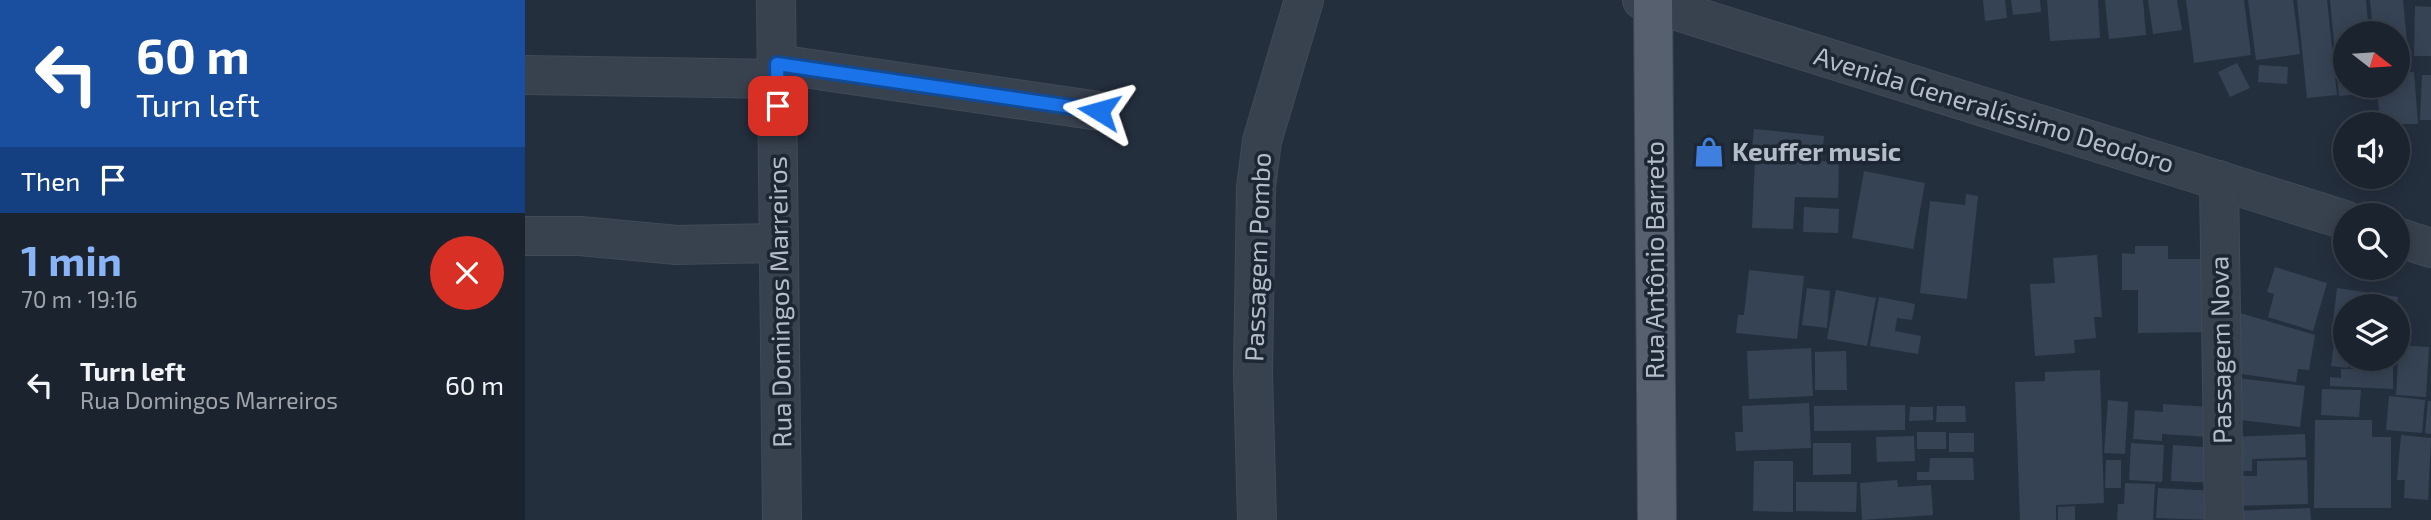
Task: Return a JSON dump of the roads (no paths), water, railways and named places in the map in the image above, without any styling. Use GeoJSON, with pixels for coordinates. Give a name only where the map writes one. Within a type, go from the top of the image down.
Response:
{"type":"FeatureCollection","features":[{"type":"Feature","properties":{"kind":"main road","name":"Rua Antônio Barreto"},"geometry":{"type":"LineString","coordinates":[[1649,1],[1657,520]]}},
{"type":"Feature","properties":{"kind":"street","name":"Rua Domingos Marreiros"},"geometry":{"type":"LineString","coordinates":[[776,0],[782,520]]}},
{"type":"Feature","properties":{"kind":"street","name":"Passagem Pombo"},"geometry":{"type":"LineString","coordinates":[[1258,520],[1253,372],[1256,187],[1262,141],[1304,0]]}},
{"type":"Feature","properties":{"kind":"street","name":"Avenida Generalíssimo Deodoro"},"geometry":{"type":"LineString","coordinates":[[1649,1],[2333,216]]}},
{"type":"Feature","properties":{"kind":"street"},"geometry":{"type":"LineString","coordinates":[[525,75],[777,71],[1099,111]]}},
{"type":"Feature","properties":{"kind":"street","name":"Passagem Nova"},"geometry":{"type":"LineString","coordinates":[[2219,180],[2224,520]]}},
{"type":"Feature","properties":{"kind":"street"},"geometry":{"type":"LineString","coordinates":[[525,236],[580,236],[677,245],[779,243]]}},
{"type":"Feature","properties":{"kind":"street"},"geometry":{"type":"LineString","coordinates":[[2410,241],[2431,248]]}},
{"type":"Feature","properties":{"kind":"place","name":"Keuffer music"},"geometry":{"type":"Point","coordinates":[1709,152]}}]}
